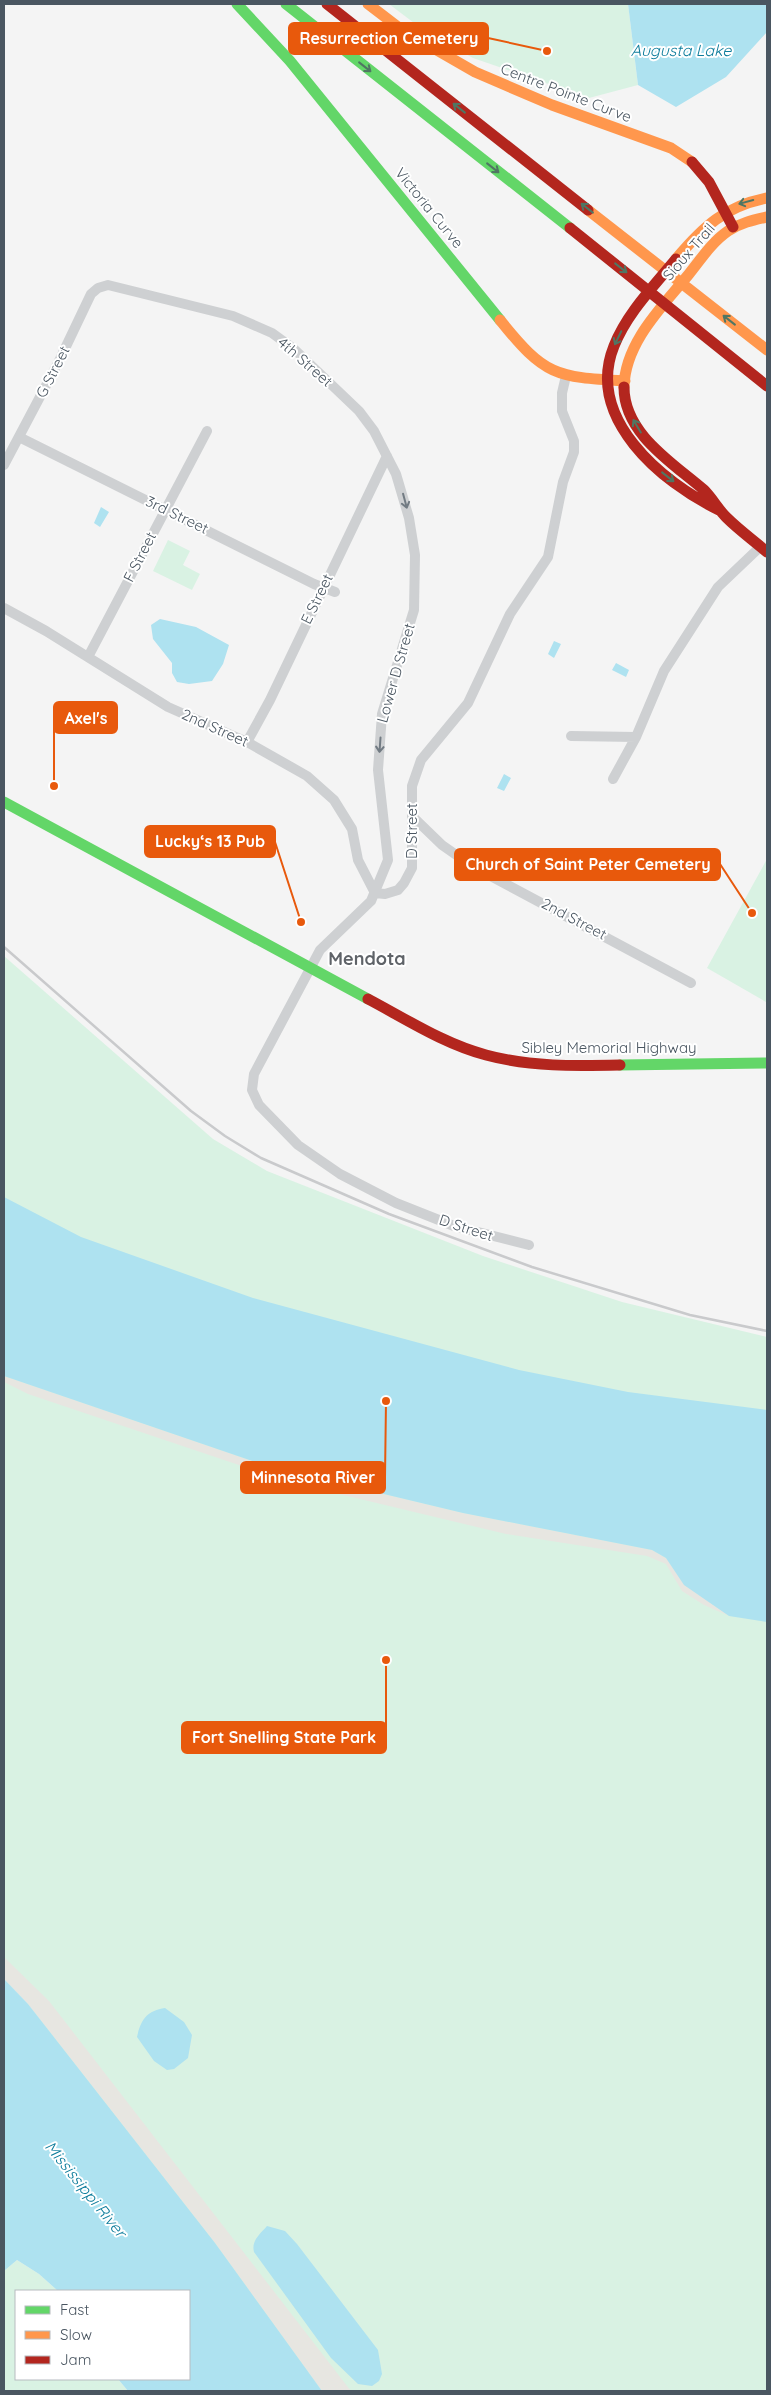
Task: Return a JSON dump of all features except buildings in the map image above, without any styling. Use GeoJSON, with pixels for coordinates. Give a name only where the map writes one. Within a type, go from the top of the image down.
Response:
{"type":"FeatureCollection","features":[{"type":"Feature","properties":{"kind":"main road","name":"Victoria Curve"},"geometry":{"type":"LineString","coordinates":[[237,4],[290,61],[526,352],[545,368],[566,376],[624,381]]}},
{"type":"Feature","properties":{"kind":"main road"},"geometry":{"type":"LineString","coordinates":[[286,4],[650,290],[767,386]]}},
{"type":"Feature","properties":{"kind":"main road"},"geometry":{"type":"LineString","coordinates":[[327,4],[767,350]]}},
{"type":"Feature","properties":{"kind":"main road","name":"Centre Pointe Curve"},"geometry":{"type":"LineString","coordinates":[[368,4],[423,44],[489,80],[540,101],[678,151],[705,174],[733,227]]}},
{"type":"Feature","properties":{"kind":"main road","name":"Sioux Trail"},"geometry":{"type":"LineString","coordinates":[[719,510],[698,500],[647,460],[631,443],[613,413],[608,380],[610,359],[618,335],[650,290],[700,230],[725,210],[736,205],[767,198]]}},
{"type":"Feature","properties":{"kind":"main road","name":"Sioux Trail"},"geometry":{"type":"LineString","coordinates":[[624,381],[632,348],[716,239],[733,227],[746,221],[767,217]]}},
{"type":"Feature","properties":{"kind":"main road"},"geometry":{"type":"LineString","coordinates":[[624,381],[627,403],[638,429],[653,446],[706,492],[719,510],[764,549]]}},
{"type":"Feature","properties":{"kind":"main road","name":"Sibley Memorial Highway"},"geometry":{"type":"LineString","coordinates":[[4,802],[310,968],[458,1046],[480,1055],[512,1062],[554,1066],[767,1063]]}},
{"type":"Feature","properties":{"kind":"street","name":"G Street"},"geometry":{"type":"LineString","coordinates":[[4,465],[60,359],[91,294],[98,288],[108,285]]}},
{"type":"Feature","properties":{"kind":"street","name":"4th Street"},"geometry":{"type":"LineString","coordinates":[[108,285],[233,316],[272,333],[294,349],[359,411],[374,431],[387,456]]}},
{"type":"Feature","properties":{"kind":"street","name":"D Street"},"geometry":{"type":"LineString","coordinates":[[529,1245],[454,1226],[396,1203],[340,1174],[298,1146],[259,1106],[252,1090],[254,1074],[320,950],[351,918],[365,908],[375,893],[385,894],[398,890],[412,868],[412,786],[421,760],[468,703],[510,614],[548,557],[562,482],[574,452],[574,441],[562,412],[562,393],[566,376]]}},
{"type":"Feature","properties":{"kind":"street","name":"F Street"},"geometry":{"type":"LineString","coordinates":[[88,657],[164,509],[207,431]]}},
{"type":"Feature","properties":{"kind":"street","name":"3rd Street"},"geometry":{"type":"LineString","coordinates":[[19,437],[323,588],[335,592]]}},
{"type":"Feature","properties":{"kind":"street","name":"E Street"},"geometry":{"type":"LineString","coordinates":[[247,742],[270,700],[387,456]]}},
{"type":"Feature","properties":{"kind":"street","name":"Lower D Street"},"geometry":{"type":"LineString","coordinates":[[375,893],[388,860],[378,770],[382,714],[414,610],[416,587],[415,555],[409,518],[402,489],[387,456]]}},
{"type":"Feature","properties":{"kind":"street"},"geometry":{"type":"LineString","coordinates":[[613,779],[636,738],[664,671],[718,587],[764,549]]}},
{"type":"Feature","properties":{"kind":"street","name":"2nd Street"},"geometry":{"type":"LineString","coordinates":[[4,608],[168,707],[247,742],[307,776],[334,800],[352,829],[358,860],[375,893]]}},
{"type":"Feature","properties":{"kind":"street"},"geometry":{"type":"LineString","coordinates":[[571,736],[636,738]]}},
{"type":"Feature","properties":{"kind":"street","name":"2nd Street"},"geometry":{"type":"LineString","coordinates":[[412,816],[442,845],[472,866],[691,983]]}},
{"type":"Feature","properties":{"kind":"green space"},"geometry":{"type":"Polygon","coordinates":[[[389,4],[628,4],[638,85],[589,98],[473,58],[422,29],[389,4]]]}},
{"type":"Feature","properties":{"kind":"green space"},"geometry":{"type":"Polygon","coordinates":[[[168,540],[190,551],[183,565],[200,574],[192,590],[153,571],[168,540]]]}},
{"type":"Feature","properties":{"kind":"green space"},"geometry":{"type":"Polygon","coordinates":[[[767,859],[767,1002],[766,1002],[707,968],[767,859]]]}},
{"type":"Feature","properties":{"kind":"green space"},"geometry":{"type":"Polygon","coordinates":[[[4,956],[213,1139],[267,1171],[483,1256],[622,1302],[767,1337],[767,2391],[322,2391],[28,2004],[4,1979],[4,956]]]}},
{"type":"Feature","properties":{"kind":"green space"},"geometry":{"type":"Polygon","coordinates":[[[17,2260],[39,2274],[57,2290],[15,2290],[15,2380],[119,2380],[128,2391],[4,2391],[4,2271],[17,2260]]]}},
{"type":"Feature","properties":{"kind":"sand"},"geometry":{"type":"Polygon","coordinates":[[[4,1376],[267,1466],[463,1513],[652,1550],[666,1558],[685,1585],[729,1616],[704,1605],[682,1591],[666,1564],[647,1556],[506,1534],[289,1482],[28,1394],[4,1382],[4,1376]]]}},
{"type":"Feature","properties":{"kind":"sand"},"geometry":{"type":"Polygon","coordinates":[[[4,1957],[49,2001],[351,2391],[322,2391],[215,2243],[28,2004],[4,1979],[4,1957]]]}},
{"type":"Feature","properties":{"kind":"water","name":"Augusta Lake"},"geometry":{"type":"Polygon","coordinates":[[[628,4],[767,4],[767,32],[726,77],[676,107],[638,85],[628,4]]]}},
{"type":"Feature","properties":{"kind":"water"},"geometry":{"type":"Polygon","coordinates":[[[101,507],[109,512],[100,527],[94,523],[101,507]]]}},
{"type":"Feature","properties":{"kind":"water"},"geometry":{"type":"Polygon","coordinates":[[[160,619],[196,627],[229,645],[223,664],[212,681],[189,684],[177,682],[172,673],[172,663],[153,639],[151,625],[160,619]]]}},
{"type":"Feature","properties":{"kind":"water"},"geometry":{"type":"Polygon","coordinates":[[[554,641],[561,644],[554,658],[548,654],[554,641]]]}},
{"type":"Feature","properties":{"kind":"water"},"geometry":{"type":"Polygon","coordinates":[[[616,663],[629,670],[626,677],[612,670],[616,663]]]}},
{"type":"Feature","properties":{"kind":"water"},"geometry":{"type":"Polygon","coordinates":[[[504,774],[511,778],[504,791],[497,788],[504,774]]]}},
{"type":"Feature","properties":{"kind":"water"},"geometry":{"type":"Polygon","coordinates":[[[4,1197],[81,1237],[253,1298],[519,1370],[628,1392],[767,1410],[767,1622],[729,1616],[684,1585],[666,1558],[652,1550],[463,1513],[267,1466],[4,1376],[4,1197]]]}},
{"type":"Feature","properties":{"kind":"water","name":"Mississippi River"},"geometry":{"type":"Polygon","coordinates":[[[4,1979],[28,2004],[215,2243],[322,2391],[128,2391],[119,2380],[190,2380],[190,2290],[57,2290],[39,2274],[17,2260],[4,2271],[4,1979]]]}},
{"type":"Feature","properties":{"kind":"water"},"geometry":{"type":"Polygon","coordinates":[[[165,2008],[184,2022],[192,2035],[188,2058],[174,2069],[167,2070],[154,2061],[137,2037],[146,2017],[154,2011],[165,2008]]]}},
{"type":"Feature","properties":{"kind":"water"},"geometry":{"type":"Polygon","coordinates":[[[267,2226],[285,2231],[297,2244],[378,2350],[382,2374],[379,2381],[372,2386],[358,2384],[331,2358],[254,2252],[255,2241],[267,2226]]]}},
{"type":"Feature","properties":{"kind":"railway"},"geometry":{"type":"LineString","coordinates":[[4,947],[191,1111],[225,1136],[261,1158],[389,1214],[532,1267],[690,1315],[767,1331]]}},
{"type":"Feature","properties":{"kind":"traffic: fast"},"geometry":{"type":"LineString","coordinates":[[237,4],[290,61],[500,320]]}},
{"type":"Feature","properties":{"kind":"traffic: fast"},"geometry":{"type":"LineString","coordinates":[[286,4],[570,228]]}},
{"type":"Feature","properties":{"kind":"traffic: fast"},"geometry":{"type":"LineString","coordinates":[[4,802],[368,999]]}},
{"type":"Feature","properties":{"kind":"traffic: fast"},"geometry":{"type":"LineString","coordinates":[[620,1065],[767,1063]]}},
{"type":"Feature","properties":{"kind":"traffic: slow"},"geometry":{"type":"LineString","coordinates":[[368,4],[402,30],[475,72],[552,105],[671,148],[692,162]]}},
{"type":"Feature","properties":{"kind":"traffic: slow"},"geometry":{"type":"LineString","coordinates":[[676,259],[696,237],[727,212],[739,206],[767,198]]}},
{"type":"Feature","properties":{"kind":"traffic: slow"},"geometry":{"type":"LineString","coordinates":[[588,210],[767,350]]}},
{"type":"Feature","properties":{"kind":"traffic: slow"},"geometry":{"type":"LineString","coordinates":[[624,387],[626,371],[638,340],[657,312],[707,251],[722,235],[733,228],[767,217]]}},
{"type":"Feature","properties":{"kind":"traffic: slow"},"geometry":{"type":"LineString","coordinates":[[500,320],[529,353],[553,370],[582,378],[625,381]]}},
{"type":"Feature","properties":{"kind":"traffic: jam"},"geometry":{"type":"LineString","coordinates":[[327,4],[588,210]]}},
{"type":"Feature","properties":{"kind":"traffic: jam"},"geometry":{"type":"LineString","coordinates":[[692,162],[709,182],[733,227]]}},
{"type":"Feature","properties":{"kind":"traffic: jam"},"geometry":{"type":"LineString","coordinates":[[570,228],[767,386]]}},
{"type":"Feature","properties":{"kind":"traffic: jam"},"geometry":{"type":"LineString","coordinates":[[676,259],[642,300],[619,334],[614,346],[608,373],[610,398],[619,422],[634,444],[653,465],[674,483],[719,510]]}},
{"type":"Feature","properties":{"kind":"traffic: jam"},"geometry":{"type":"LineString","coordinates":[[624,387],[626,404],[632,419],[652,446],[704,490],[731,522],[767,552]]}},
{"type":"Feature","properties":{"kind":"traffic: jam"},"geometry":{"type":"LineString","coordinates":[[368,999],[440,1038],[486,1055],[536,1064],[620,1065]]}},
{"type":"Feature","properties":{"kind":"place","name":"Resurrection Cemetery"},"geometry":{"type":"Point","coordinates":[547,51]}},
{"type":"Feature","properties":{"kind":"place","name":"Axel's"},"geometry":{"type":"Point","coordinates":[54,786]}},
{"type":"Feature","properties":{"kind":"place","name":"Church of Saint Peter Cemetery"},"geometry":{"type":"Point","coordinates":[752,913]}},
{"type":"Feature","properties":{"kind":"place","name":"Lucky‘s 13 Pub"},"geometry":{"type":"Point","coordinates":[301,922]}},
{"type":"Feature","properties":{"kind":"place","name":"Minnesota River"},"geometry":{"type":"Point","coordinates":[386,1401]}},
{"type":"Feature","properties":{"kind":"place","name":"Fort Snelling State Park"},"geometry":{"type":"Point","coordinates":[386,1660]}},
{"type":"Feature","properties":{"kind":"district","name":"Mendota"},"geometry":{"type":"Point","coordinates":[367,959]}}]}
